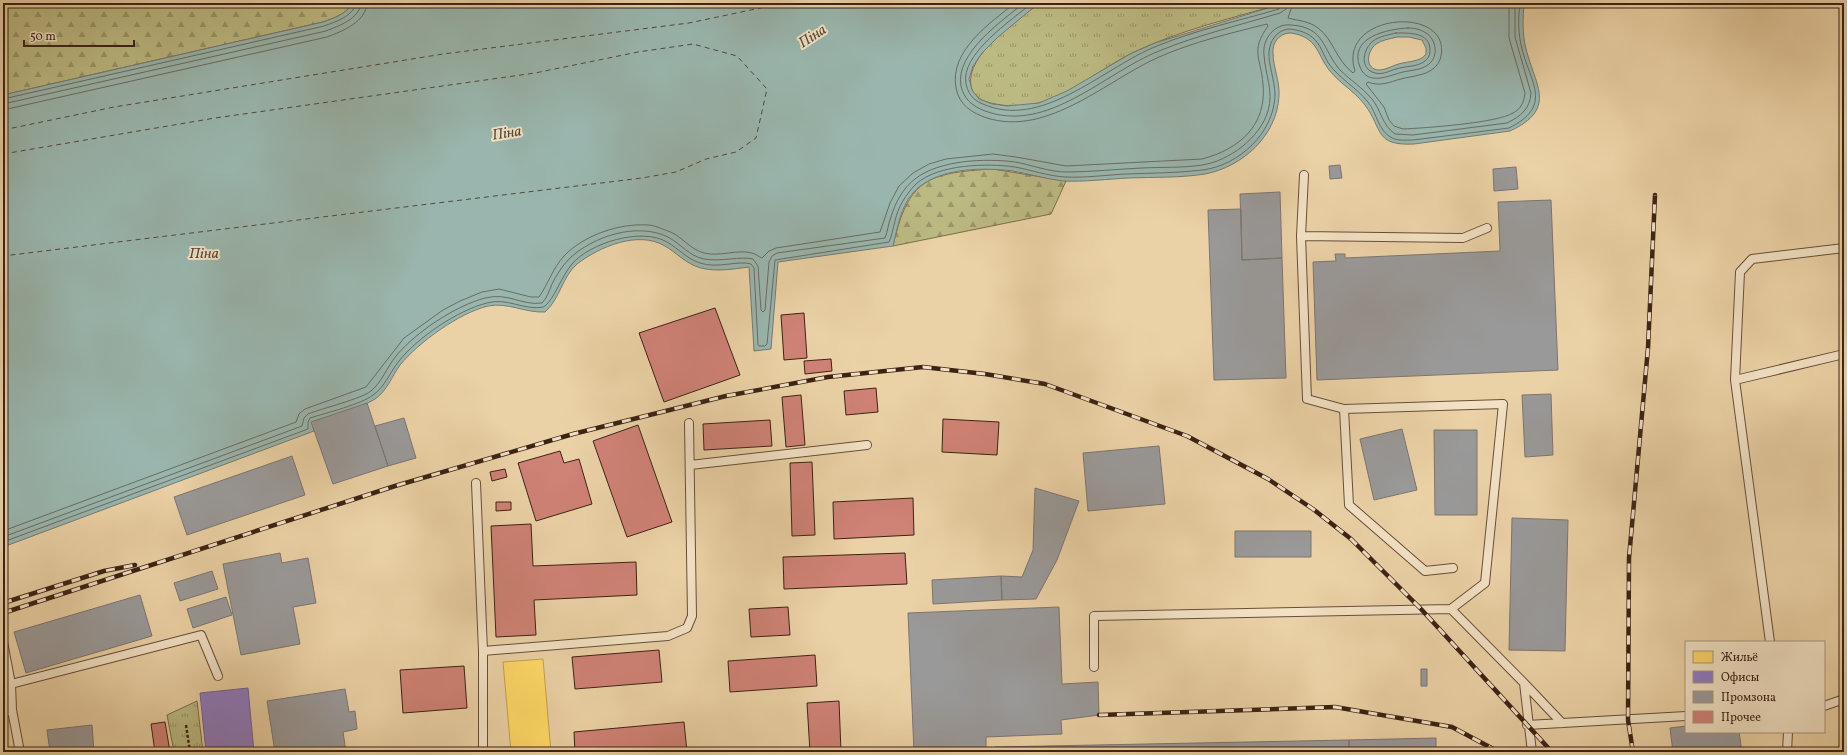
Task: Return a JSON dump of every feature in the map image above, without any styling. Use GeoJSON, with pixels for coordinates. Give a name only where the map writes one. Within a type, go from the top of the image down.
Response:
{"type":"FeatureCollection","features":[{"type":"Feature","properties":{"kind":"lane"},"geometry":{"type":"LineString","coordinates":[[1094,667],[1094,616],[1451,609],[1485,583],[1503,404],[1344,409],[1307,399],[1301,236],[1304,175]]}},
{"type":"Feature","properties":{"kind":"lane"},"geometry":{"type":"LineString","coordinates":[[1301,236],[1463,238],[1487,228]]}},
{"type":"Feature","properties":{"kind":"lane"},"geometry":{"type":"LineString","coordinates":[[1770,641],[1735,380],[1740,272],[1752,259],[1844,248]]}},
{"type":"Feature","properties":{"kind":"lane"},"geometry":{"type":"LineString","coordinates":[[1735,380],[1844,354]]}},
{"type":"Feature","properties":{"kind":"lane"},"geometry":{"type":"LineString","coordinates":[[1344,409],[1349,505],[1425,571],[1453,568]]}},
{"type":"Feature","properties":{"kind":"lane"},"geometry":{"type":"LineString","coordinates":[[483,651],[668,636],[687,628],[692,616],[689,423]]}},
{"type":"Feature","properties":{"kind":"lane"},"geometry":{"type":"LineString","coordinates":[[690,465],[867,444]]}},
{"type":"Feature","properties":{"kind":"lane"},"geometry":{"type":"LineString","coordinates":[[476,483],[483,651],[483,752]]}},
{"type":"Feature","properties":{"kind":"lane"},"geometry":{"type":"LineString","coordinates":[[1451,609],[1562,723]]}},
{"type":"Feature","properties":{"kind":"lane"},"geometry":{"type":"LineString","coordinates":[[11,684],[201,635],[218,676]]}},
{"type":"Feature","properties":{"kind":"lane"},"geometry":{"type":"LineString","coordinates":[[3,642],[11,684],[12,710],[20,752]]}},
{"type":"Feature","properties":{"kind":"lane"},"geometry":{"type":"LineString","coordinates":[[1524,683],[1532,752]]}},
{"type":"Feature","properties":{"kind":"lane"},"geometry":{"type":"LineString","coordinates":[[1825,706],[1844,699]]}},
{"type":"Feature","properties":{"kind":"lane"},"geometry":{"type":"LineString","coordinates":[[3,713],[12,710]]}},
{"type":"Feature","properties":{"kind":"lane"},"geometry":{"type":"LineString","coordinates":[[1528,725],[1685,716]]}},
{"type":"Feature","properties":{"kind":"lane"},"geometry":{"type":"LineString","coordinates":[[1787,752],[1788,733]]}},
{"type":"Feature","properties":{"kind":"path"},"geometry":{"type":"LineString","coordinates":[[186,725],[190,752]]}},
{"type":"Feature","properties":{"kind":"green space"},"geometry":{"type":"Polygon","coordinates":[[[3,3],[352,3],[344,13],[323,22],[3,95],[3,3]]]}},
{"type":"Feature","properties":{"kind":"green space"},"geometry":{"type":"Polygon","coordinates":[[[1039,3],[1284,3],[1207,25],[1150,45],[1120,59],[1063,94],[1038,103],[1018,106],[998,104],[982,100],[974,93],[971,86],[971,74],[976,62],[994,40],[1039,3]]]}},
{"type":"Feature","properties":{"kind":"green space"},"geometry":{"type":"Polygon","coordinates":[[[993,169],[1066,181],[1051,214],[893,246],[906,206],[914,193],[924,184],[936,177],[952,173],[993,169]]]}},
{"type":"Feature","properties":{"kind":"green space"},"geometry":{"type":"Polygon","coordinates":[[[197,701],[203,752],[174,752],[167,715],[197,701]]]}},
{"type":"Feature","properties":{"kind":"water","name":"Піна"},"geometry":{"type":"Polygon","coordinates":[[[352,3],[1039,3],[998,37],[982,53],[973,66],[969,79],[972,90],[979,99],[992,104],[1007,106],[1039,103],[1067,91],[1130,54],[1155,43],[1284,3],[1524,3],[1524,37],[1530,63],[1538,86],[1539,96],[1538,105],[1534,114],[1525,123],[1510,131],[1414,144],[1392,142],[1381,134],[1371,114],[1361,100],[1329,70],[1312,42],[1299,35],[1291,33],[1285,34],[1276,40],[1273,50],[1279,96],[1277,111],[1272,124],[1255,147],[1244,157],[1219,170],[1205,174],[1186,176],[1063,181],[1013,171],[986,169],[957,171],[930,180],[918,188],[906,203],[897,227],[893,246],[778,262],[771,349],[754,351],[749,267],[725,270],[701,268],[691,264],[665,246],[654,241],[631,240],[619,243],[596,252],[577,264],[568,275],[550,307],[545,312],[495,305],[477,310],[452,322],[429,338],[408,356],[379,396],[362,406],[312,422],[314,431],[3,547],[3,95],[323,22],[340,15],[350,7],[352,3]],[[1397,37],[1376,44],[1373,47],[1368,59],[1371,66],[1374,69],[1382,70],[1422,58],[1426,54],[1426,48],[1422,40],[1409,37],[1397,37]]]}},
{"type":"Feature","properties":{"kind":"building: Жильё"},"geometry":{"type":"Polygon","coordinates":[[[543,659],[551,752],[511,752],[503,662],[543,659]]]}},
{"type":"Feature","properties":{"kind":"building: Офисы"},"geometry":{"type":"Polygon","coordinates":[[[248,688],[254,752],[206,752],[200,693],[248,688]]]}},
{"type":"Feature","properties":{"kind":"building: Промзона"},"geometry":{"type":"Polygon","coordinates":[[[1340,165],[1342,178],[1330,179],[1329,166],[1340,165]]]}},
{"type":"Feature","properties":{"kind":"building: Промзона"},"geometry":{"type":"Polygon","coordinates":[[[1516,167],[1518,189],[1494,191],[1493,169],[1516,167]]]}},
{"type":"Feature","properties":{"kind":"building: Промзона"},"geometry":{"type":"Polygon","coordinates":[[[1280,192],[1282,258],[1242,260],[1240,194],[1280,192]]]}},
{"type":"Feature","properties":{"kind":"building: Промзона"},"geometry":{"type":"Polygon","coordinates":[[[1551,200],[1558,370],[1317,380],[1313,262],[1336,261],[1335,254],[1345,254],[1345,258],[1500,251],[1498,202],[1551,200]]]}},
{"type":"Feature","properties":{"kind":"building: Промзона"},"geometry":{"type":"Polygon","coordinates":[[[1241,209],[1242,260],[1282,258],[1286,378],[1214,380],[1208,210],[1241,209]]]}},
{"type":"Feature","properties":{"kind":"building: Промзона"},"geometry":{"type":"Polygon","coordinates":[[[1551,394],[1553,455],[1525,457],[1522,395],[1551,394]]]}},
{"type":"Feature","properties":{"kind":"building: Промзона"},"geometry":{"type":"Polygon","coordinates":[[[367,403],[388,466],[333,484],[311,422],[367,403]]]}},
{"type":"Feature","properties":{"kind":"building: Промзона"},"geometry":{"type":"Polygon","coordinates":[[[404,418],[416,458],[388,466],[375,426],[404,418]]]}},
{"type":"Feature","properties":{"kind":"building: Промзона"},"geometry":{"type":"Polygon","coordinates":[[[1402,429],[1417,490],[1374,500],[1360,439],[1402,429]]]}},
{"type":"Feature","properties":{"kind":"building: Промзона"},"geometry":{"type":"Polygon","coordinates":[[[1434,430],[1477,430],[1477,515],[1435,515],[1434,430]]]}},
{"type":"Feature","properties":{"kind":"building: Промзона"},"geometry":{"type":"Polygon","coordinates":[[[1159,446],[1165,504],[1088,511],[1083,453],[1159,446]]]}},
{"type":"Feature","properties":{"kind":"building: Промзона"},"geometry":{"type":"Polygon","coordinates":[[[292,456],[305,495],[187,535],[174,497],[292,456]]]}},
{"type":"Feature","properties":{"kind":"building: Промзона"},"geometry":{"type":"Polygon","coordinates":[[[1035,488],[1079,501],[1057,560],[1036,599],[1002,600],[1001,576],[1022,577],[1033,550],[1035,488]]]}},
{"type":"Feature","properties":{"kind":"building: Промзона"},"geometry":{"type":"Polygon","coordinates":[[[1512,518],[1568,520],[1565,651],[1509,650],[1512,518]]]}},
{"type":"Feature","properties":{"kind":"building: Промзона"},"geometry":{"type":"Polygon","coordinates":[[[1235,531],[1311,531],[1311,557],[1235,557],[1235,531]]]}},
{"type":"Feature","properties":{"kind":"building: Промзона"},"geometry":{"type":"Polygon","coordinates":[[[280,553],[282,563],[308,558],[316,603],[293,607],[300,644],[241,655],[223,564],[280,553]]]}},
{"type":"Feature","properties":{"kind":"building: Промзона"},"geometry":{"type":"Polygon","coordinates":[[[212,571],[218,589],[180,601],[174,583],[212,571]]]}},
{"type":"Feature","properties":{"kind":"building: Промзона"},"geometry":{"type":"Polygon","coordinates":[[[1001,576],[1002,600],[933,604],[932,580],[1001,576]]]}},
{"type":"Feature","properties":{"kind":"building: Промзона"},"geometry":{"type":"Polygon","coordinates":[[[140,595],[152,636],[26,673],[14,632],[140,595]]]}},
{"type":"Feature","properties":{"kind":"building: Промзона"},"geometry":{"type":"Polygon","coordinates":[[[226,597],[232,615],[193,628],[187,609],[226,597]]]}},
{"type":"Feature","properties":{"kind":"building: Промзона"},"geometry":{"type":"Polygon","coordinates":[[[1059,607],[1062,684],[1098,682],[1099,715],[1061,720],[1062,734],[986,737],[986,752],[914,752],[908,613],[1059,607]]]}},
{"type":"Feature","properties":{"kind":"building: Промзона"},"geometry":{"type":"Polygon","coordinates":[[[1421,669],[1427,669],[1427,686],[1421,686],[1421,669]]]}},
{"type":"Feature","properties":{"kind":"building: Промзона"},"geometry":{"type":"Polygon","coordinates":[[[345,689],[349,712],[355,711],[357,729],[343,732],[346,752],[275,752],[267,701],[345,689]]]}},
{"type":"Feature","properties":{"kind":"building: Промзона"},"geometry":{"type":"Polygon","coordinates":[[[92,725],[94,752],[50,752],[47,730],[92,725]]]}},
{"type":"Feature","properties":{"kind":"building: Промзона"},"geometry":{"type":"Polygon","coordinates":[[[1685,726],[1685,733],[1739,733],[1742,752],[1673,752],[1670,728],[1685,726]]]}},
{"type":"Feature","properties":{"kind":"building: Промзона"},"geometry":{"type":"Polygon","coordinates":[[[1436,738],[1436,752],[1349,752],[1349,740],[1436,738]]]}},
{"type":"Feature","properties":{"kind":"building: Промзона"},"geometry":{"type":"Polygon","coordinates":[[[1349,740],[1349,752],[996,752],[995,747],[1349,740]]]}},
{"type":"Feature","properties":{"kind":"building: Прочее"},"geometry":{"type":"Polygon","coordinates":[[[715,308],[740,375],[664,402],[639,333],[715,308]]]}},
{"type":"Feature","properties":{"kind":"building: Прочее"},"geometry":{"type":"Polygon","coordinates":[[[804,313],[807,358],[784,360],[781,315],[804,313]]]}},
{"type":"Feature","properties":{"kind":"building: Прочее"},"geometry":{"type":"Polygon","coordinates":[[[831,359],[832,371],[805,374],[804,361],[831,359]]]}},
{"type":"Feature","properties":{"kind":"building: Прочее"},"geometry":{"type":"Polygon","coordinates":[[[876,388],[878,412],[846,415],[844,391],[876,388]]]}},
{"type":"Feature","properties":{"kind":"building: Прочее"},"geometry":{"type":"Polygon","coordinates":[[[801,395],[805,445],[786,447],[782,397],[801,395]]]}},
{"type":"Feature","properties":{"kind":"building: Прочее"},"geometry":{"type":"Polygon","coordinates":[[[943,419],[999,422],[997,455],[942,452],[943,419]]]}},
{"type":"Feature","properties":{"kind":"building: Прочее"},"geometry":{"type":"Polygon","coordinates":[[[770,420],[772,446],[704,450],[703,424],[770,420]]]}},
{"type":"Feature","properties":{"kind":"building: Прочее"},"geometry":{"type":"Polygon","coordinates":[[[638,425],[672,522],[627,537],[593,441],[638,425]]]}},
{"type":"Feature","properties":{"kind":"building: Прочее"},"geometry":{"type":"Polygon","coordinates":[[[560,451],[564,463],[579,459],[592,504],[536,521],[518,463],[560,451]]]}},
{"type":"Feature","properties":{"kind":"building: Прочее"},"geometry":{"type":"Polygon","coordinates":[[[812,462],[815,535],[792,536],[790,463],[812,462]]]}},
{"type":"Feature","properties":{"kind":"building: Прочее"},"geometry":{"type":"Polygon","coordinates":[[[505,469],[507,477],[492,481],[490,472],[505,469]]]}},
{"type":"Feature","properties":{"kind":"building: Прочее"},"geometry":{"type":"Polygon","coordinates":[[[913,498],[914,535],[834,539],[833,502],[913,498]]]}},
{"type":"Feature","properties":{"kind":"building: Прочее"},"geometry":{"type":"Polygon","coordinates":[[[496,502],[511,502],[511,510],[496,511],[496,502]]]}},
{"type":"Feature","properties":{"kind":"building: Прочее"},"geometry":{"type":"Polygon","coordinates":[[[531,524],[533,566],[636,562],[637,595],[534,600],[536,635],[496,637],[491,526],[531,524]]]}},
{"type":"Feature","properties":{"kind":"building: Прочее"},"geometry":{"type":"Polygon","coordinates":[[[905,553],[907,584],[784,589],[783,557],[905,553]]]}},
{"type":"Feature","properties":{"kind":"building: Прочее"},"geometry":{"type":"Polygon","coordinates":[[[788,607],[790,635],[751,637],[749,609],[788,607]]]}},
{"type":"Feature","properties":{"kind":"building: Прочее"},"geometry":{"type":"Polygon","coordinates":[[[659,650],[662,682],[575,689],[572,657],[659,650]]]}},
{"type":"Feature","properties":{"kind":"building: Прочее"},"geometry":{"type":"Polygon","coordinates":[[[815,655],[817,686],[730,692],[728,661],[815,655]]]}},
{"type":"Feature","properties":{"kind":"building: Прочее"},"geometry":{"type":"Polygon","coordinates":[[[464,666],[467,708],[403,713],[400,670],[464,666]]]}},
{"type":"Feature","properties":{"kind":"building: Прочее"},"geometry":{"type":"Polygon","coordinates":[[[839,701],[841,752],[810,752],[807,703],[839,701]]]}},
{"type":"Feature","properties":{"kind":"building: Прочее"},"geometry":{"type":"Polygon","coordinates":[[[165,722],[170,752],[155,752],[151,724],[165,722]]]}},
{"type":"Feature","properties":{"kind":"building: Прочее"},"geometry":{"type":"Polygon","coordinates":[[[684,722],[687,752],[575,752],[574,732],[684,722]]]}},
{"type":"Feature","properties":{"kind":"ferry route"},"geometry":{"type":"LineString","coordinates":[[3,130],[114,107],[443,54],[689,23],[784,3]]}},
{"type":"Feature","properties":{"kind":"ferry route"},"geometry":{"type":"LineString","coordinates":[[3,154],[215,118],[535,73],[638,52],[693,44],[737,56],[767,89],[756,138],[736,152],[706,159],[676,172],[642,178],[3,256]]}},
{"type":"Feature","properties":{"kind":"railway"},"geometry":{"type":"LineString","coordinates":[[1633,752],[1628,720],[1629,558],[1648,348],[1655,195]]}},
{"type":"Feature","properties":{"kind":"railway"},"geometry":{"type":"LineString","coordinates":[[3,613],[395,486],[573,434],[726,396],[828,377],[923,367],[985,374],[1045,384],[1187,436],[1268,479],[1313,509],[1351,539],[1421,609],[1552,752]]}},
{"type":"Feature","properties":{"kind":"railway"},"geometry":{"type":"LineString","coordinates":[[3,603],[104,571],[135,565]]}},
{"type":"Feature","properties":{"kind":"railway"},"geometry":{"type":"LineString","coordinates":[[1099,715],[1335,707],[1452,727],[1499,752]]}}]}
